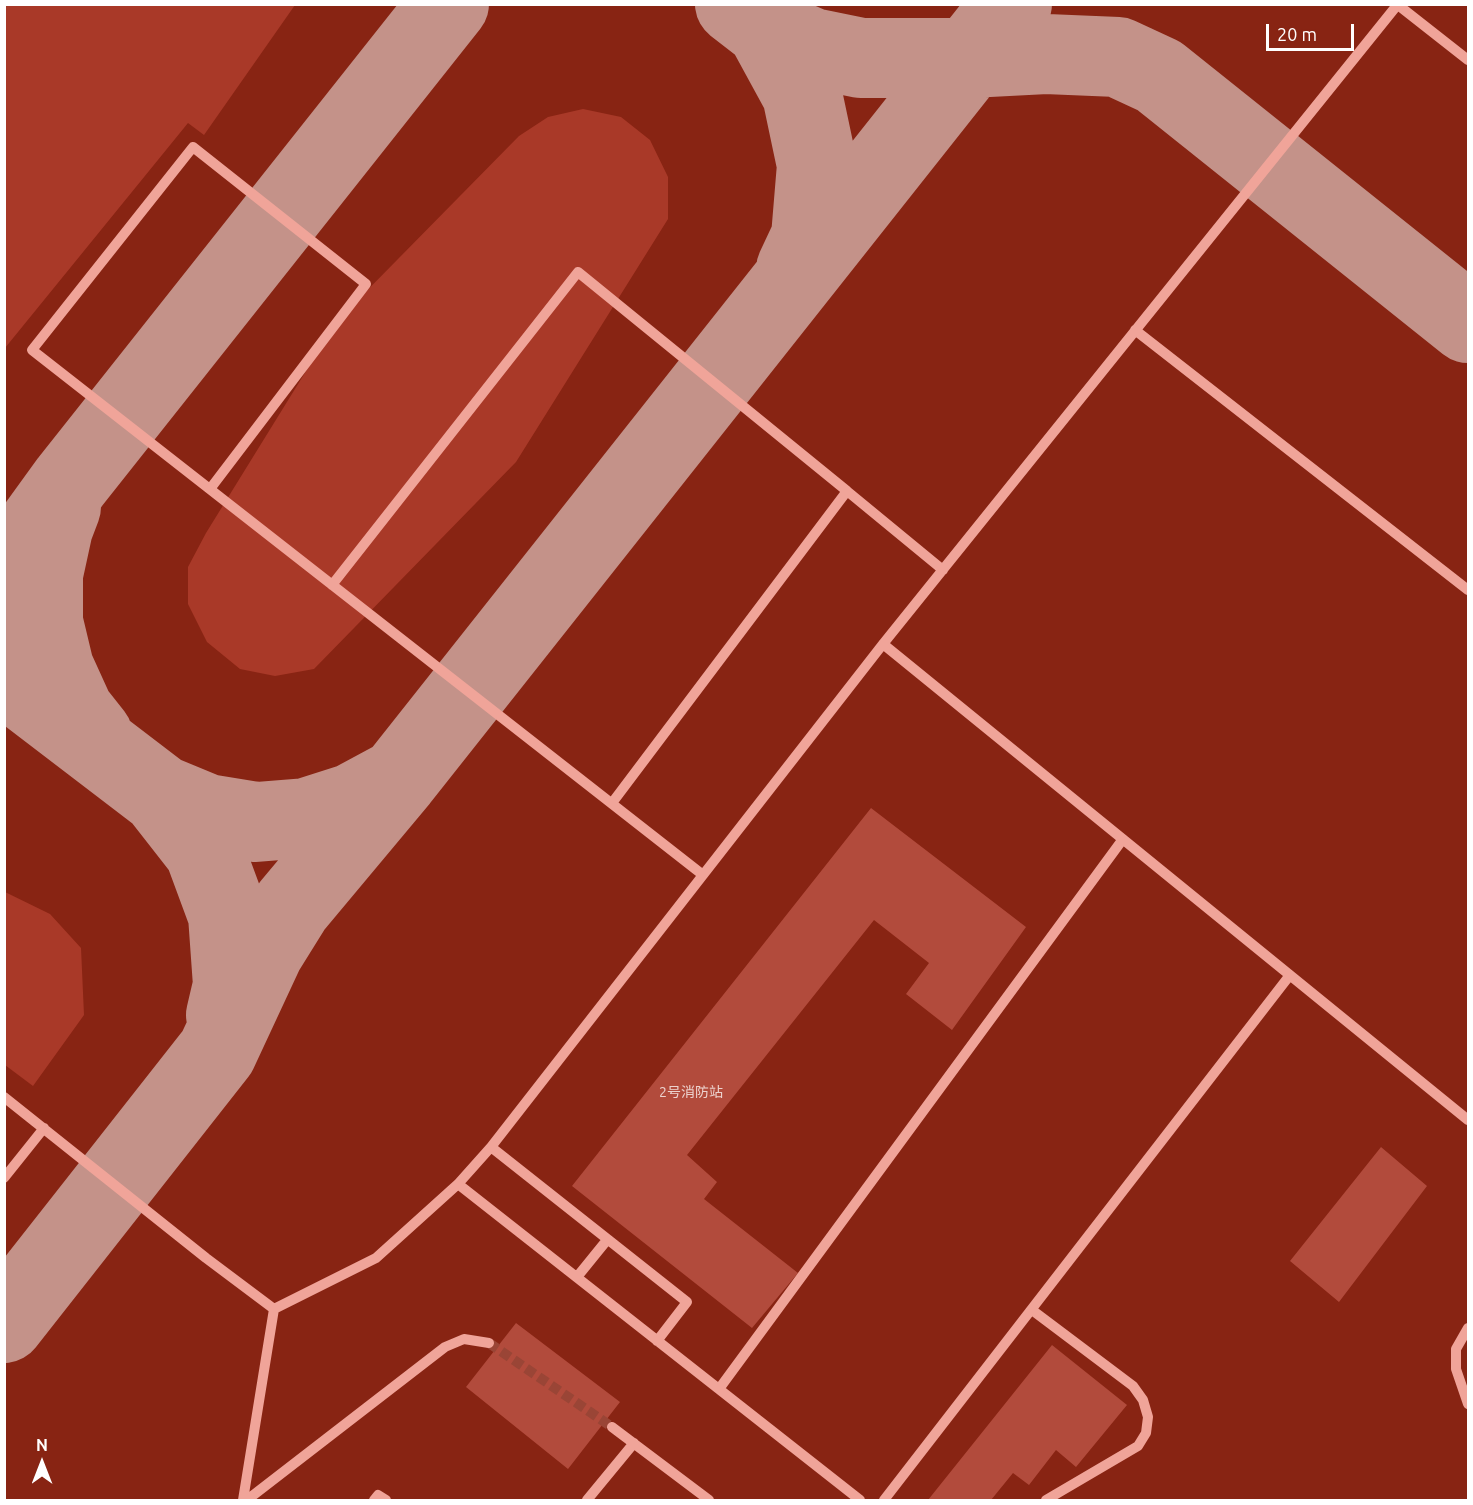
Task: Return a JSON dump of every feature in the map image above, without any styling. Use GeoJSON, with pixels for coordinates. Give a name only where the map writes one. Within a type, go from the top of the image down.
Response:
{"type":"FeatureCollection","features":[{"type":"Feature","properties":{"kind":"lane"},"geometry":{"type":"LineString","coordinates":[[274,1309],[376,1258],[458,1184],[491,1147],[883,644],[1398,5],[1468,60]]}},
{"type":"Feature","properties":{"kind":"lane"},"geometry":{"type":"LineString","coordinates":[[210,489],[366,284],[192,147],[32,350],[703,875]]}},
{"type":"Feature","properties":{"kind":"lane"},"geometry":{"type":"LineString","coordinates":[[332,585],[578,272],[943,570]]}},
{"type":"Feature","properties":{"kind":"lane"},"geometry":{"type":"LineString","coordinates":[[1134,330],[1468,590]]}},
{"type":"Feature","properties":{"kind":"lane"},"geometry":{"type":"LineString","coordinates":[[612,803],[847,491]]}},
{"type":"Feature","properties":{"kind":"lane"},"geometry":{"type":"LineString","coordinates":[[883,644],[1468,1120]]}},
{"type":"Feature","properties":{"kind":"lane"},"geometry":{"type":"LineString","coordinates":[[719,1389],[1123,839]]}},
{"type":"Feature","properties":{"kind":"lane"},"geometry":{"type":"LineString","coordinates":[[884,1500],[1290,975]]}},
{"type":"Feature","properties":{"kind":"lane"},"geometry":{"type":"LineString","coordinates":[[4,1096],[274,1309]]}},
{"type":"Feature","properties":{"kind":"lane"},"geometry":{"type":"LineString","coordinates":[[4,1178],[44,1128]]}},
{"type":"Feature","properties":{"kind":"lane"},"geometry":{"type":"LineString","coordinates":[[491,1147],[687,1302],[657,1341]]}},
{"type":"Feature","properties":{"kind":"lane"},"geometry":{"type":"LineString","coordinates":[[458,1184],[860,1500]]}},
{"type":"Feature","properties":{"kind":"lane"},"geometry":{"type":"LineString","coordinates":[[577,1277],[607,1240]]}},
{"type":"Feature","properties":{"kind":"lane"},"geometry":{"type":"LineString","coordinates":[[245,1500],[274,1309]]}},
{"type":"Feature","properties":{"kind":"lane"},"geometry":{"type":"LineString","coordinates":[[1032,1310],[1133,1386],[1143,1400],[1148,1418],[1146,1433],[1138,1446],[1046,1500]]}},
{"type":"Feature","properties":{"kind":"lane"},"geometry":{"type":"LineString","coordinates":[[1468,1328],[1456,1348],[1456,1369],[1468,1404]]}},
{"type":"Feature","properties":{"kind":"lane"},"geometry":{"type":"LineString","coordinates":[[245,1500],[445,1347],[464,1339],[489,1343]]}},
{"type":"Feature","properties":{"kind":"lane"},"geometry":{"type":"LineString","coordinates":[[612,1427],[709,1500]]}},
{"type":"Feature","properties":{"kind":"lane"},"geometry":{"type":"LineString","coordinates":[[587,1500],[634,1443]]}},
{"type":"Feature","properties":{"kind":"lane"},"geometry":{"type":"LineString","coordinates":[[374,1500],[378,1495],[386,1500]]}},
{"type":"Feature","properties":{"kind":"shaded area"},"geometry":{"type":"Polygon","coordinates":[[[5,4],[295,5],[204,135],[188,123],[5,348],[5,4]]]}},
{"type":"Feature","properties":{"kind":"shaded area"},"geometry":{"type":"Polygon","coordinates":[[[583,109],[621,117],[650,140],[668,177],[668,219],[516,462],[314,669],[275,676],[240,669],[207,642],[188,604],[188,567],[206,533],[337,321],[519,136],[548,117],[583,109]]]}},
{"type":"Feature","properties":{"kind":"shaded area"},"geometry":{"type":"Polygon","coordinates":[[[5,892],[50,914],[81,948],[84,1015],[33,1086],[5,1065],[5,892]]]}},
{"type":"Feature","properties":{"kind":"building"},"geometry":{"type":"Polygon","coordinates":[[[871,808],[1026,927],[952,1030],[906,994],[929,963],[874,920],[687,1155],[717,1182],[704,1199],[798,1273],[752,1328],[572,1186],[871,808]]]}},
{"type":"Feature","properties":{"kind":"building"},"geometry":{"type":"Polygon","coordinates":[[[1381,1147],[1427,1186],[1339,1302],[1290,1261],[1381,1147]]]}},
{"type":"Feature","properties":{"kind":"building"},"geometry":{"type":"Polygon","coordinates":[[[516,1323],[620,1402],[568,1469],[466,1387],[516,1323]]]}},
{"type":"Feature","properties":{"kind":"building"},"geometry":{"type":"Polygon","coordinates":[[[1052,1345],[1127,1405],[1076,1467],[1056,1450],[1029,1485],[1013,1473],[991,1500],[928,1500],[1052,1345]]]}},
{"type":"Feature","properties":{"kind":"taxiway"},"geometry":{"type":"LineString","coordinates":[[4,573],[70,482],[449,4]]}},
{"type":"Feature","properties":{"kind":"taxiway"},"geometry":{"type":"LineString","coordinates":[[735,4],[766,28],[812,48],[861,58],[969,58],[1046,54],[1118,57],[1159,76],[1468,323]]}},
{"type":"Feature","properties":{"kind":"taxiway"},"geometry":{"type":"LineString","coordinates":[[4,1323],[217,1052],[264,951],[292,906],[399,778],[1012,4]]}},
{"type":"Feature","properties":{"kind":"taxiway"},"geometry":{"type":"LineString","coordinates":[[766,28],[802,94],[817,165],[811,237],[796,269]]}},
{"type":"Feature","properties":{"kind":"taxiway"},"geometry":{"type":"LineString","coordinates":[[61,507],[53,528],[43,574],[43,622],[54,668],[74,712],[93,736]]}},
{"type":"Feature","properties":{"kind":"taxiway"},"geometry":{"type":"LineString","coordinates":[[4,675],[161,795],[204,850],[228,915],[233,985],[226,1015]]}},
{"type":"Feature","properties":{"kind":"taxiway"},"geometry":{"type":"LineString","coordinates":[[161,795],[207,814],[256,822],[306,818],[353,803],[392,782]]}},
{"type":"Feature","properties":{"kind":"tunnel"},"geometry":{"type":"LineString","coordinates":[[489,1343],[612,1427]]}}]}
